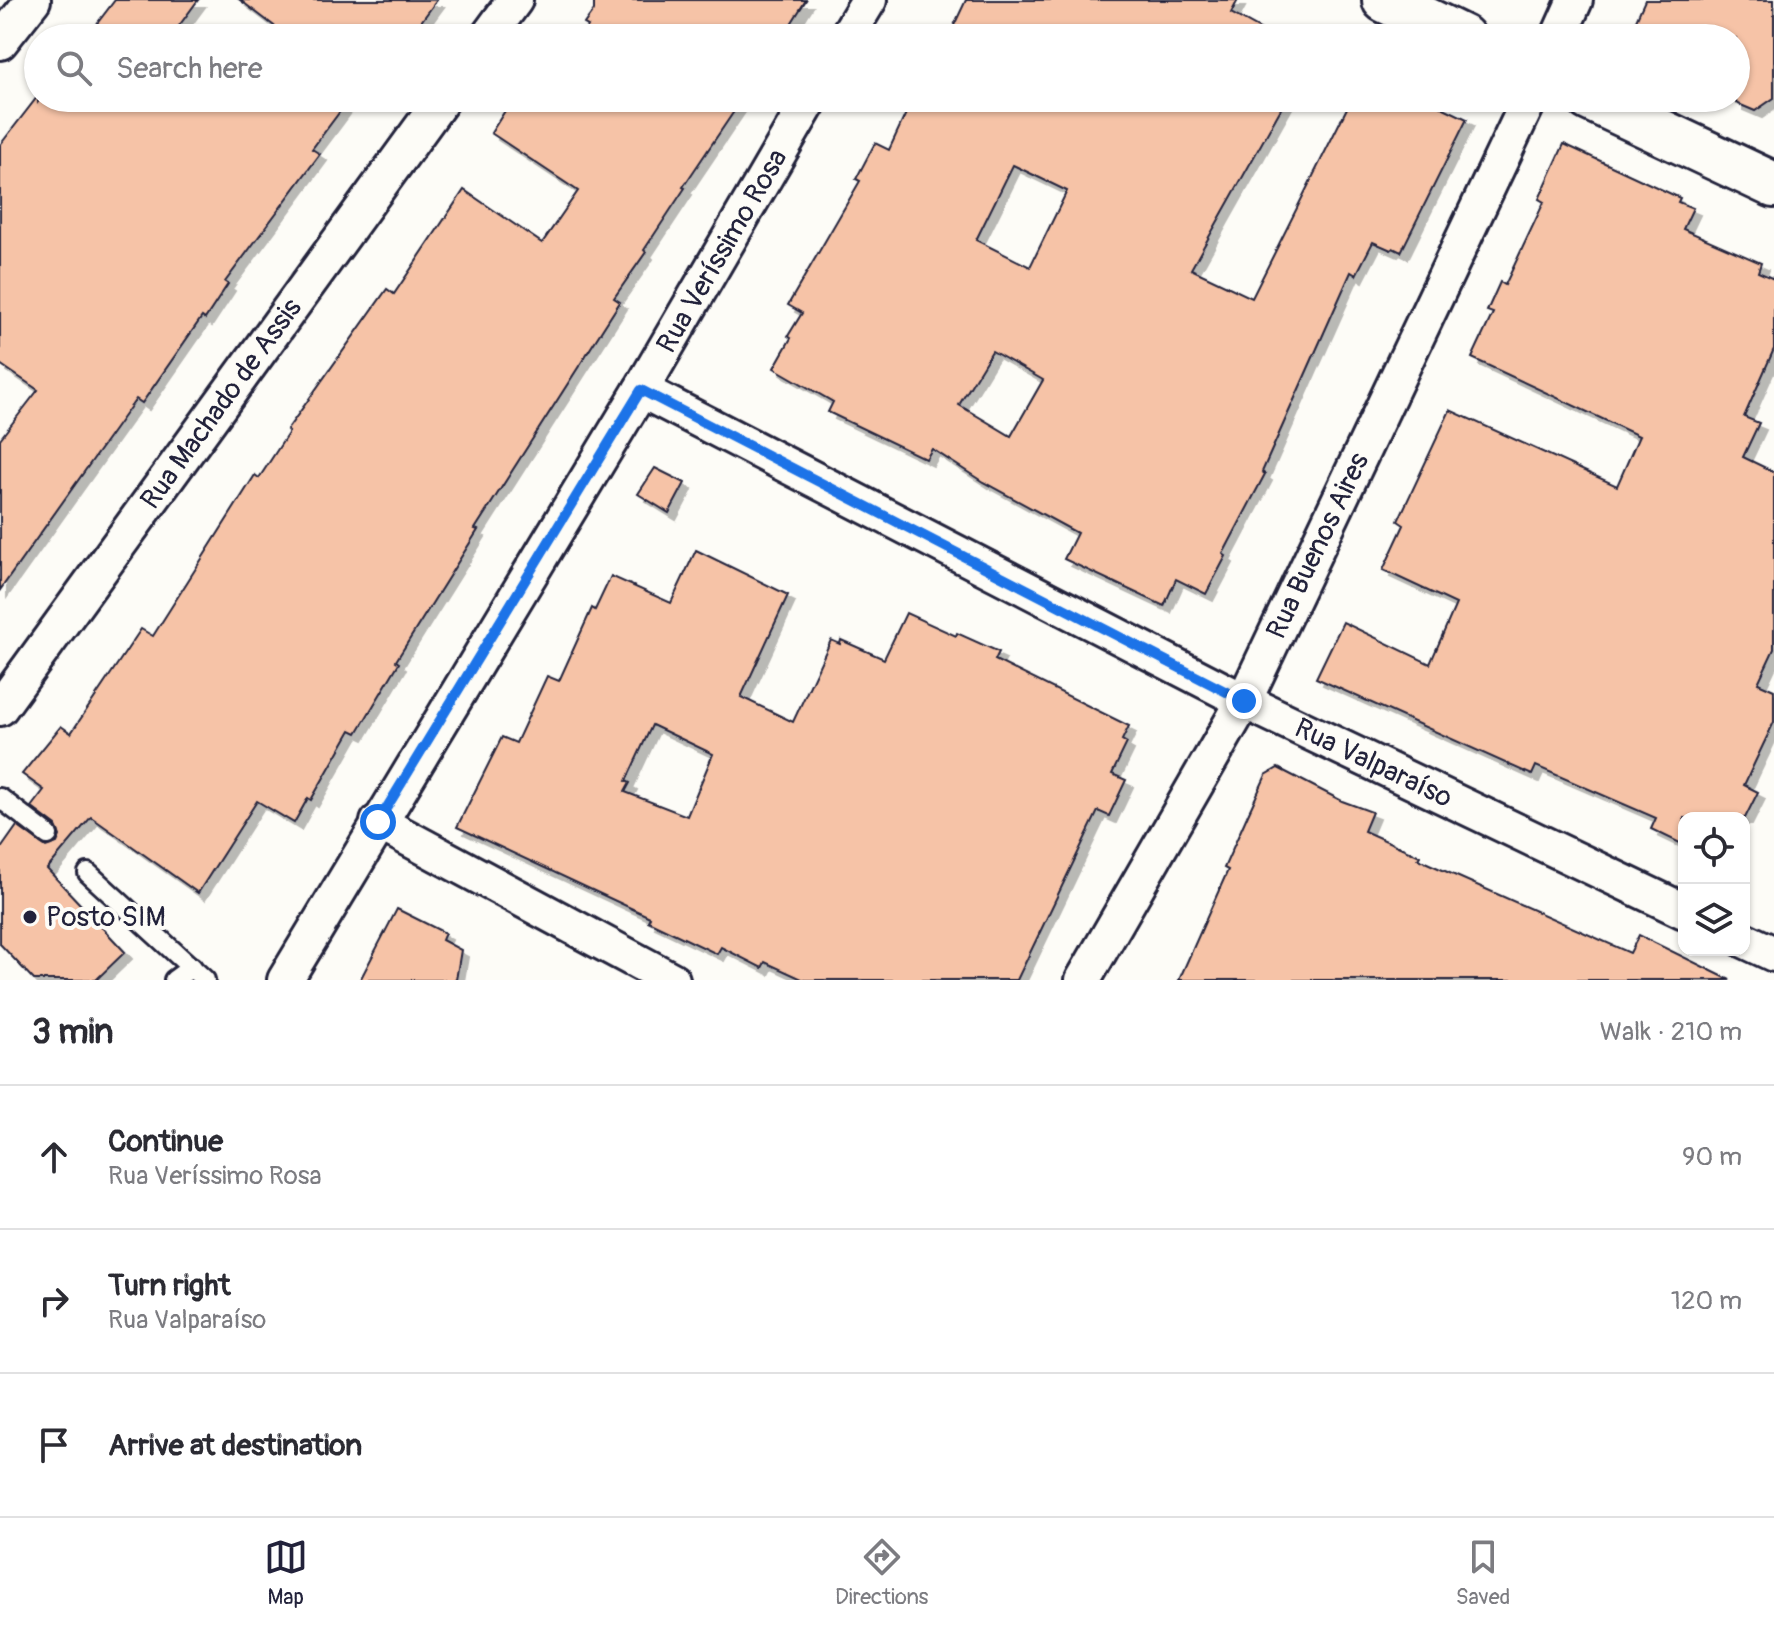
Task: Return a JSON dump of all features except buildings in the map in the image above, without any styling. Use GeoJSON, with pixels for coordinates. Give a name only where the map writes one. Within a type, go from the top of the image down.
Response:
{"type":"FeatureCollection","features":[{"type":"Feature","properties":{"kind":"street"},"geometry":{"type":"LineString","coordinates":[[0,42],[33,0]]}},
{"type":"Feature","properties":{"kind":"street"},"geometry":{"type":"LineString","coordinates":[[497,24],[515,0]]}},
{"type":"Feature","properties":{"kind":"street"},"geometry":{"type":"LineString","coordinates":[[854,24],[869,0]]}},
{"type":"Feature","properties":{"kind":"street"},"geometry":{"type":"LineString","coordinates":[[1385,0],[1434,24]]}},
{"type":"Feature","properties":{"kind":"street"},"geometry":{"type":"LineString","coordinates":[[1564,24],[1575,0]]}},
{"type":"Feature","properties":{"kind":"street","name":"Rua Machado de Assis"},"geometry":{"type":"LineString","coordinates":[[0,708],[433,112]]}},
{"type":"Feature","properties":{"kind":"street","name":"Rua Veríssimo Rosa"},"geometry":{"type":"LineString","coordinates":[[285,980],[641,390],[803,112]]}},
{"type":"Feature","properties":{"kind":"street","name":"Rua Buenos Aires"},"geometry":{"type":"LineString","coordinates":[[1083,980],[1244,701],[1523,112]]}},
{"type":"Feature","properties":{"kind":"street"},"geometry":{"type":"LineString","coordinates":[[1619,112],[1774,185]]}},
{"type":"Feature","properties":{"kind":"street","name":"Rua Valparaíso"},"geometry":{"type":"LineString","coordinates":[[641,390],[1244,701],[1678,908]]}},
{"type":"Feature","properties":{"kind":"street"},"geometry":{"type":"LineString","coordinates":[[378,822],[672,980]]}},
{"type":"Feature","properties":{"kind":"street"},"geometry":{"type":"LineString","coordinates":[[1750,943],[1774,954]]}},
{"type":"Feature","properties":{"kind":"lane"},"geometry":{"type":"LineString","coordinates":[[0,798],[48,835]]}},
{"type":"Feature","properties":{"kind":"lane"},"geometry":{"type":"LineString","coordinates":[[88,873],[198,974]]}},
{"type":"Feature","properties":{"kind":"lane"},"geometry":{"type":"LineString","coordinates":[[174,980],[198,974]]}},
{"type":"Feature","properties":{"kind":"place","name":"Posto SIM"},"geometry":{"type":"Point","coordinates":[30,917]}},
{"type":"Feature","properties":{"kind":"route"},"geometry":{"type":"LineString","coordinates":[[378,822],[641,390],[1244,701]]}}]}
